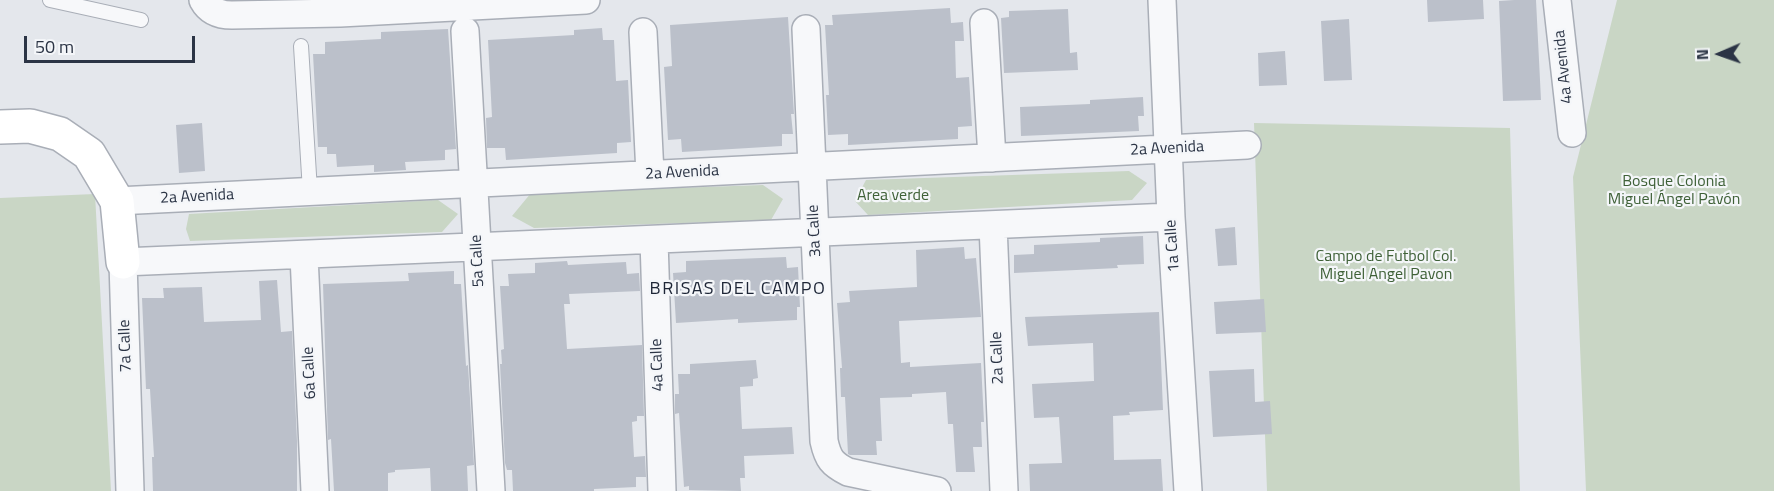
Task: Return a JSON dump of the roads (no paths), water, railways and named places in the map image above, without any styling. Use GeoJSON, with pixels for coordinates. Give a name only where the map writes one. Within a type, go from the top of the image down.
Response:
{"type":"FeatureCollection","features":[{"type":"Feature","properties":{"kind":"street"},"geometry":{"type":"LineString","coordinates":[[205,3],[224,15],[340,6],[462,13],[586,0]]}},
{"type":"Feature","properties":{"kind":"street","name":"1a Calle"},"geometry":{"type":"LineString","coordinates":[[1162,0],[1171,217],[1188,491]]}},
{"type":"Feature","properties":{"kind":"street","name":"4a Avenida"},"geometry":{"type":"LineString","coordinates":[[1557,0],[1572,133]]}},
{"type":"Feature","properties":{"kind":"street","name":"5a Calle"},"geometry":{"type":"LineString","coordinates":[[462,13],[478,247],[491,491]]}},
{"type":"Feature","properties":{"kind":"street"},"geometry":{"type":"LineString","coordinates":[[984,23],[992,158]]}},
{"type":"Feature","properties":{"kind":"street","name":"3a Calle"},"geometry":{"type":"LineString","coordinates":[[806,29],[824,441],[827,456],[836,466],[848,472],[937,491]]}},
{"type":"Feature","properties":{"kind":"street"},"geometry":{"type":"LineString","coordinates":[[643,32],[650,174]]}},
{"type":"Feature","properties":{"kind":"street"},"geometry":{"type":"LineString","coordinates":[[0,127],[30,126],[60,134],[89,154],[117,201]]}},
{"type":"Feature","properties":{"kind":"street","name":"2a Avenida"},"geometry":{"type":"LineString","coordinates":[[117,201],[1246,145]]}},
{"type":"Feature","properties":{"kind":"street","name":"7a Calle"},"geometry":{"type":"LineString","coordinates":[[117,201],[123,262],[130,491]]}},
{"type":"Feature","properties":{"kind":"street"},"geometry":{"type":"LineString","coordinates":[[123,262],[1171,217]]}},
{"type":"Feature","properties":{"kind":"street","name":"2a Calle"},"geometry":{"type":"LineString","coordinates":[[993,225],[1004,491]]}},
{"type":"Feature","properties":{"kind":"street","name":"4a Calle"},"geometry":{"type":"LineString","coordinates":[[654,240],[662,491]]}},
{"type":"Feature","properties":{"kind":"street","name":"6a Calle"},"geometry":{"type":"LineString","coordinates":[[304,256],[315,491]]}},
{"type":"Feature","properties":{"kind":"lane"},"geometry":{"type":"LineString","coordinates":[[50,0],[141,20]]}},
{"type":"Feature","properties":{"kind":"lane"},"geometry":{"type":"LineString","coordinates":[[302,46],[310,191]]}},
{"type":"Feature","properties":{"kind":"district","name":"BRISAS DEL CAMPO"},"geometry":{"type":"Point","coordinates":[738,290]}},
{"type":"Feature","properties":{"kind":"park label","name":"Bosque Colonia Miguel Ángel Pavón"},"geometry":{"type":"Point","coordinates":[1674,191]}},
{"type":"Feature","properties":{"kind":"park label","name":"Area verde"},"geometry":{"type":"Point","coordinates":[893,196]}},
{"type":"Feature","properties":{"kind":"park label","name":"Campo de Futbol Col. Miguel Angel Pavon"},"geometry":{"type":"Point","coordinates":[1386,266]}}]}
